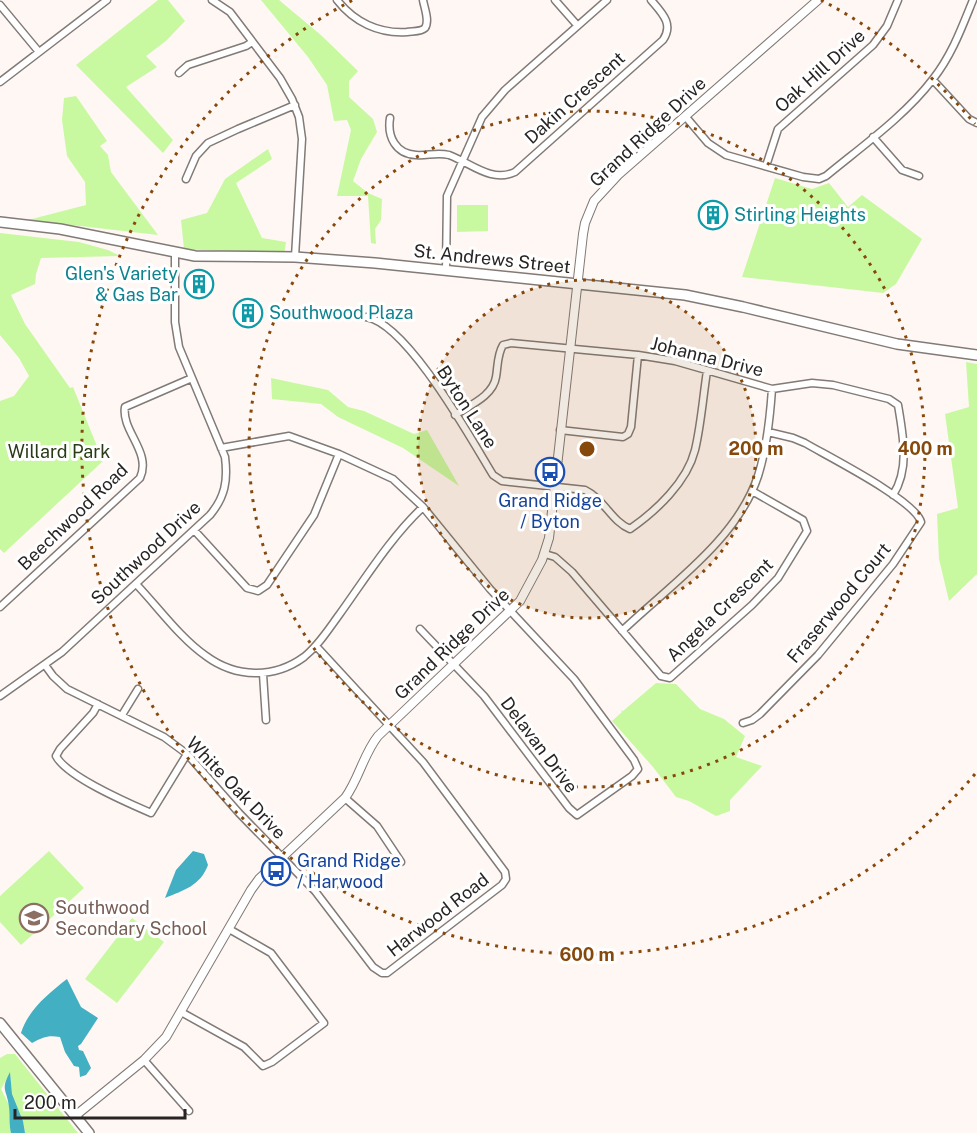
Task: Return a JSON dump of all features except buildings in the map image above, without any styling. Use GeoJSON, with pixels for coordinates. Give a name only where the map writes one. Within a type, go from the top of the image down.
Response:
{"type":"FeatureCollection","features":[{"type":"Feature","properties":{"kind":"main road","name":"St. Andrews Street"},"geometry":{"type":"LineString","coordinates":[[0,222],[60,229],[175,252],[223,257],[295,257],[375,263],[685,295],[897,344],[977,355]]}},
{"type":"Feature","properties":{"kind":"main road"},"geometry":{"type":"LineString","coordinates":[[0,1023],[89,1133]]}},
{"type":"Feature","properties":{"kind":"street"},"geometry":{"type":"LineString","coordinates":[[95,0],[100,6]]}},
{"type":"Feature","properties":{"kind":"street"},"geometry":{"type":"LineString","coordinates":[[0,82],[107,0]]}},
{"type":"Feature","properties":{"kind":"street"},"geometry":{"type":"LineString","coordinates":[[212,0],[230,12],[287,87],[295,105],[302,128],[295,257]]}},
{"type":"Feature","properties":{"kind":"street"},"geometry":{"type":"LineString","coordinates":[[221,6],[227,0]]}},
{"type":"Feature","properties":{"kind":"street"},"geometry":{"type":"LineString","coordinates":[[337,0],[356,19],[377,29],[398,33],[419,31],[424,28],[427,22],[423,0]]}},
{"type":"Feature","properties":{"kind":"street"},"geometry":{"type":"LineString","coordinates":[[555,0],[577,26]]}},
{"type":"Feature","properties":{"kind":"street"},"geometry":{"type":"LineString","coordinates":[[446,271],[447,196],[482,117],[495,100],[607,0]]}},
{"type":"Feature","properties":{"kind":"street","name":"Dakin Crescent"},"geometry":{"type":"LineString","coordinates":[[461,162],[500,176],[515,172],[663,40],[669,27],[666,19],[651,0]]}},
{"type":"Feature","properties":{"kind":"street","name":"Grand Ridge Drive"},"geometry":{"type":"LineString","coordinates":[[75,1116],[144,1060],[166,1037],[255,885],[345,798],[367,751],[389,724],[524,595],[545,554],[549,538],[576,284],[585,223],[594,201],[607,185],[818,0]]}},
{"type":"Feature","properties":{"kind":"street","name":"Oak Hill Drive"},"geometry":{"type":"LineString","coordinates":[[766,166],[778,129],[873,45],[887,26],[898,0]]}},
{"type":"Feature","properties":{"kind":"street"},"geometry":{"type":"LineString","coordinates":[[685,116],[717,151],[803,177],[819,179],[826,176],[873,137],[933,80],[955,44],[973,0]]}},
{"type":"Feature","properties":{"kind":"street"},"geometry":{"type":"LineString","coordinates":[[0,5],[39,52]]}},
{"type":"Feature","properties":{"kind":"street"},"geometry":{"type":"LineString","coordinates":[[179,73],[188,65],[252,42]]}},
{"type":"Feature","properties":{"kind":"street"},"geometry":{"type":"LineString","coordinates":[[933,80],[969,119],[977,123]]}},
{"type":"Feature","properties":{"kind":"street"},"geometry":{"type":"LineString","coordinates":[[186,179],[196,156],[208,143],[295,105]]}},
{"type":"Feature","properties":{"kind":"street"},"geometry":{"type":"LineString","coordinates":[[390,118],[391,138],[401,151],[416,156],[444,154],[461,162]]}},
{"type":"Feature","properties":{"kind":"street"},"geometry":{"type":"LineString","coordinates":[[873,137],[902,170],[919,176]]}},
{"type":"Feature","properties":{"kind":"street","name":"Southwood Drive"},"geometry":{"type":"LineString","coordinates":[[0,696],[63,652],[217,507],[226,486],[227,472],[221,448],[179,347],[176,334],[175,252]]}},
{"type":"Feature","properties":{"kind":"street","name":"Byton Lane"},"geometry":{"type":"LineString","coordinates":[[366,317],[380,321],[428,372],[493,475],[498,479],[585,490],[597,496],[623,526],[630,529],[670,493],[685,474],[695,452],[706,371]]}},
{"type":"Feature","properties":{"kind":"street","name":"Johanna Drive"},"geometry":{"type":"LineString","coordinates":[[455,415],[491,389],[495,380],[499,351],[503,345],[511,343],[638,355],[675,362],[772,389],[768,432],[758,476],[752,491],[723,536],[622,631]]}},
{"type":"Feature","properties":{"kind":"street"},"geometry":{"type":"LineString","coordinates":[[560,430],[623,437],[628,434],[631,427],[638,355]]}},
{"type":"Feature","properties":{"kind":"street","name":"Beechwood Road"},"geometry":{"type":"LineString","coordinates":[[0,607],[140,478],[143,459],[125,415],[125,407],[192,378]]}},
{"type":"Feature","properties":{"kind":"street"},"geometry":{"type":"LineString","coordinates":[[768,432],[805,443],[893,495],[899,486],[905,466],[899,411],[895,402],[833,385],[812,383],[772,389]]}},
{"type":"Feature","properties":{"kind":"street"},"geometry":{"type":"LineString","coordinates":[[221,448],[289,436],[339,454],[393,480],[423,507],[510,610]]}},
{"type":"Feature","properties":{"kind":"street"},"geometry":{"type":"LineString","coordinates":[[194,530],[247,588],[258,591],[267,585],[314,515],[339,454]]}},
{"type":"Feature","properties":{"kind":"street","name":"Angela Crescent"},"geometry":{"type":"LineString","coordinates":[[545,554],[555,557],[572,572],[661,676],[670,678],[752,605],[778,578],[804,538],[807,531],[803,520],[752,491]]}},
{"type":"Feature","properties":{"kind":"street","name":"Fraserwood Court"},"geometry":{"type":"LineString","coordinates":[[743,723],[760,714],[818,656],[893,564],[920,526],[920,518],[917,514],[893,495]]}},
{"type":"Feature","properties":{"kind":"street"},"geometry":{"type":"LineString","coordinates":[[136,584],[204,655],[219,665],[235,671],[263,674],[293,664],[316,646],[403,526],[423,507]]}},
{"type":"Feature","properties":{"kind":"street","name":"Delavan Drive"},"geometry":{"type":"LineString","coordinates":[[420,628],[484,696],[569,808],[577,815],[632,776],[638,769],[634,760],[574,679],[510,610]]}},
{"type":"Feature","properties":{"kind":"street","name":"Harwood Road"},"geometry":{"type":"LineString","coordinates":[[282,858],[315,891],[373,967],[381,973],[392,970],[502,885],[506,879],[505,872],[423,762],[316,646]]}},
{"type":"Feature","properties":{"kind":"street","name":"White Oak Drive"},"geometry":{"type":"LineString","coordinates":[[45,665],[67,689],[164,737],[187,754],[282,858]]}},
{"type":"Feature","properties":{"kind":"street"},"geometry":{"type":"LineString","coordinates":[[263,674],[266,720]]}},
{"type":"Feature","properties":{"kind":"street"},"geometry":{"type":"LineString","coordinates":[[122,715],[138,689]]}},
{"type":"Feature","properties":{"kind":"street"},"geometry":{"type":"LineString","coordinates":[[98,704],[56,756],[60,762],[87,782],[151,813],[187,754]]}},
{"type":"Feature","properties":{"kind":"street"},"geometry":{"type":"LineString","coordinates":[[345,798],[377,826],[401,862]]}},
{"type":"Feature","properties":{"kind":"street"},"geometry":{"type":"LineString","coordinates":[[181,1012],[244,1047],[263,1066],[272,1062],[324,1023],[271,953],[229,928]]}},
{"type":"Feature","properties":{"kind":"street"},"geometry":{"type":"LineString","coordinates":[[144,1060],[189,1111]]}},
{"type":"Feature","properties":{"kind":"green space"},"geometry":{"type":"Polygon","coordinates":[[[158,0],[168,0],[185,21],[166,41],[146,56],[157,67],[126,87],[173,140],[163,153],[76,65],[158,0]]]}},
{"type":"Feature","properties":{"kind":"green space"},"geometry":{"type":"Polygon","coordinates":[[[261,0],[279,0],[322,36],[358,71],[349,81],[349,97],[373,119],[377,132],[361,159],[353,181],[368,193],[382,199],[381,220],[375,229],[376,244],[371,243],[368,196],[337,196],[351,130],[347,120],[334,121],[327,85],[308,57],[261,0]]]}},
{"type":"Feature","properties":{"kind":"green space"},"geometry":{"type":"Polygon","coordinates":[[[76,96],[107,141],[100,146],[108,155],[111,172],[158,235],[28,220],[86,205],[85,182],[67,156],[62,120],[64,98],[76,96]]]}},
{"type":"Feature","properties":{"kind":"green space"},"geometry":{"type":"Polygon","coordinates":[[[268,149],[272,159],[236,183],[262,238],[286,242],[284,255],[184,249],[181,220],[207,213],[225,179],[268,149]]]}},
{"type":"Feature","properties":{"kind":"green space"},"geometry":{"type":"Polygon","coordinates":[[[775,178],[812,189],[829,183],[848,207],[862,195],[922,239],[896,284],[883,293],[742,277],[775,178]]]}},
{"type":"Feature","properties":{"kind":"green space"},"geometry":{"type":"Polygon","coordinates":[[[457,205],[488,205],[488,231],[457,232],[457,205]]]}},
{"type":"Feature","properties":{"kind":"green space","name":"Willard Park"},"geometry":{"type":"Polygon","coordinates":[[[0,233],[79,242],[108,250],[120,256],[41,258],[35,284],[11,295],[25,324],[70,388],[73,387],[103,461],[4,553],[0,549],[0,401],[14,396],[29,376],[19,358],[0,335],[0,233]]]}},
{"type":"Feature","properties":{"kind":"green space"},"geometry":{"type":"Polygon","coordinates":[[[966,362],[977,364],[977,574],[949,601],[939,559],[937,514],[958,508],[945,414],[969,407],[966,362]]]}},
{"type":"Feature","properties":{"kind":"green space"},"geometry":{"type":"Polygon","coordinates":[[[271,378],[328,390],[348,407],[364,411],[414,434],[427,430],[459,486],[403,448],[338,417],[321,404],[272,399],[271,378]]]}},
{"type":"Feature","properties":{"kind":"green space"},"geometry":{"type":"Polygon","coordinates":[[[656,683],[676,684],[700,709],[724,719],[745,736],[736,757],[762,766],[730,800],[730,811],[716,816],[689,801],[676,797],[612,721],[622,712],[621,710],[623,711],[656,683]]]}},
{"type":"Feature","properties":{"kind":"green space"},"geometry":{"type":"Polygon","coordinates":[[[49,851],[84,888],[21,945],[0,922],[0,896],[49,851]]]}},
{"type":"Feature","properties":{"kind":"green space"},"geometry":{"type":"Polygon","coordinates":[[[132,918],[164,942],[117,1003],[85,979],[132,918]]]}},
{"type":"Feature","properties":{"kind":"green space"},"geometry":{"type":"Polygon","coordinates":[[[7,1054],[15,1054],[78,1133],[25,1133],[23,1121],[12,1094],[10,1073],[1,1089],[9,1105],[11,1133],[0,1133],[0,1058],[7,1054]]]}},
{"type":"Feature","properties":{"kind":"water"},"geometry":{"type":"Polygon","coordinates":[[[193,851],[204,854],[208,865],[205,872],[196,883],[165,898],[176,870],[193,851]]]}},
{"type":"Feature","properties":{"kind":"water"},"geometry":{"type":"Polygon","coordinates":[[[67,979],[81,1007],[98,1018],[78,1046],[91,1068],[86,1075],[80,1077],[79,1067],[74,1066],[65,1052],[60,1037],[46,1037],[32,1043],[21,1033],[34,1009],[67,979]]]}},
{"type":"Feature","properties":{"kind":"water"},"geometry":{"type":"Polygon","coordinates":[[[10,1072],[12,1094],[23,1121],[25,1133],[11,1133],[5,1087],[10,1072]]]}},
{"type":"Feature","properties":{"kind":"place","name":"Stirling Heights"},"geometry":{"type":"Point","coordinates":[713,215]}},
{"type":"Feature","properties":{"kind":"place","name":"Glen's Variety & Gas Bar"},"geometry":{"type":"Point","coordinates":[199,284]}},
{"type":"Feature","properties":{"kind":"place","name":"Southwood Plaza"},"geometry":{"type":"Point","coordinates":[248,313]}},
{"type":"Feature","properties":{"kind":"place","name":"Grand Ridge / Byton"},"geometry":{"type":"Point","coordinates":[550,472]}},
{"type":"Feature","properties":{"kind":"place","name":"Grand Ridge / Harwood"},"geometry":{"type":"Point","coordinates":[276,871]}},
{"type":"Feature","properties":{"kind":"place","name":"Southwood Secondary School"},"geometry":{"type":"Point","coordinates":[34,918]}}]}
